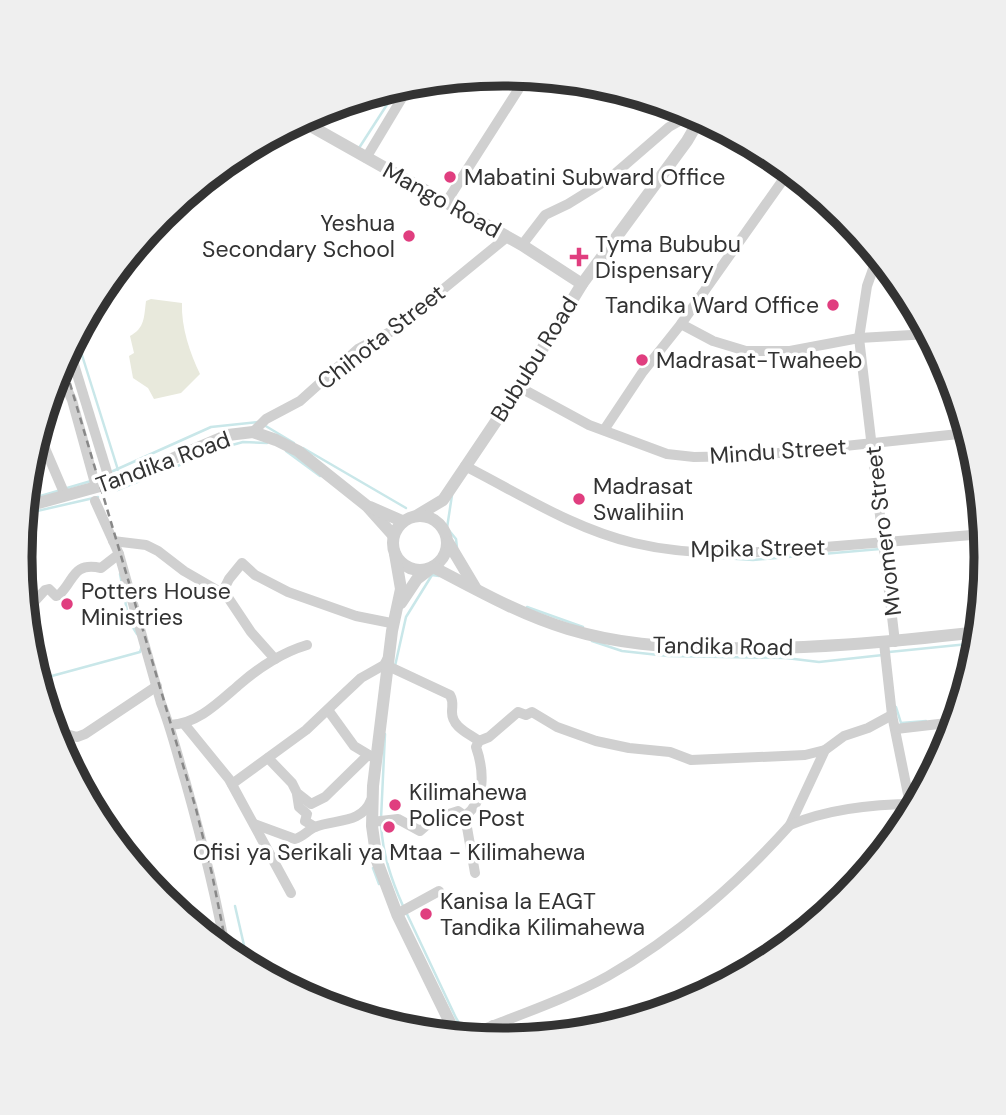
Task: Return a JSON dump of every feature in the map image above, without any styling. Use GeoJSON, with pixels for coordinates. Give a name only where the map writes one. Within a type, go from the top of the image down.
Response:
{"type":"FeatureCollection","features":[{"type":"Feature","properties":{"kind":"street"},"geometry":{"type":"LineString","coordinates":[[447,201],[520,87]]}},
{"type":"Feature","properties":{"kind":"street"},"geometry":{"type":"LineString","coordinates":[[366,158],[403,97]]}},
{"type":"Feature","properties":{"kind":"street"},"geometry":{"type":"LineString","coordinates":[[522,245],[545,215],[568,204],[610,177],[680,121]]}},
{"type":"Feature","properties":{"kind":"street","name":"Mango Road"},"geometry":{"type":"LineString","coordinates":[[312,127],[447,201],[582,284]]}},
{"type":"Feature","properties":{"kind":"street","name":"Bububu Road"},"geometry":{"type":"LineString","coordinates":[[443,500],[519,387],[582,284],[695,127]]}},
{"type":"Feature","properties":{"kind":"street"},"geometry":{"type":"LineString","coordinates":[[604,430],[642,373],[681,324],[784,179]]}},
{"type":"Feature","properties":{"kind":"street","name":"Chihota Street"},"geometry":{"type":"LineString","coordinates":[[253,432],[266,419],[300,401],[358,349],[392,331],[507,237]]}},
{"type":"Feature","properties":{"kind":"street","name":"Mvomero Street"},"geometry":{"type":"LineString","coordinates":[[873,266],[867,286],[859,338],[892,602],[892,715],[910,794]]}},
{"type":"Feature","properties":{"kind":"street"},"geometry":{"type":"LineString","coordinates":[[681,324],[713,341],[746,351],[790,351],[859,338],[918,334]]}},
{"type":"Feature","properties":{"kind":"street"},"geometry":{"type":"LineString","coordinates":[[74,363],[111,485]]}},
{"type":"Feature","properties":{"kind":"street"},"geometry":{"type":"LineString","coordinates":[[65,384],[72,400],[96,487]]}},
{"type":"Feature","properties":{"kind":"street","name":"Mindu Street"},"geometry":{"type":"LineString","coordinates":[[519,387],[564,413],[604,430],[667,454],[694,457],[751,456],[958,434]]}},
{"type":"Feature","properties":{"kind":"street","name":"Tandika Road"},"geometry":{"type":"LineString","coordinates":[[35,502],[111,485],[228,435],[253,432],[298,451],[367,506],[393,535]]}},
{"type":"Feature","properties":{"kind":"street"},"geometry":{"type":"LineString","coordinates":[[45,448],[65,495]]}},
{"type":"Feature","properties":{"kind":"street","name":"Mpika Street"},"geometry":{"type":"LineString","coordinates":[[465,466],[557,515],[635,543],[678,550],[742,553],[973,535]]}},
{"type":"Feature","properties":{"kind":"street"},"geometry":{"type":"LineString","coordinates":[[443,500],[402,521],[393,535],[401,589],[373,757],[372,821],[377,861],[397,914],[452,1026]]}},
{"type":"Feature","properties":{"kind":"street"},"geometry":{"type":"LineString","coordinates":[[399,606],[417,579],[444,557],[447,536],[441,516],[443,500]]}},
{"type":"Feature","properties":{"kind":"street"},"geometry":{"type":"LineString","coordinates":[[94,501],[119,554],[170,725],[197,821],[223,937]]}},
{"type":"Feature","properties":{"kind":"street"},"geometry":{"type":"LineString","coordinates":[[367,506],[402,521]]}},
{"type":"Feature","properties":{"kind":"street"},"geometry":{"type":"LineString","coordinates":[[418,515],[429,516],[439,522],[476,590]]}},
{"type":"Feature","properties":{"kind":"street"},"geometry":{"type":"LineString","coordinates":[[113,541],[146,545],[222,593],[275,659]]}},
{"type":"Feature","properties":{"kind":"street"},"geometry":{"type":"LineString","coordinates":[[34,602],[45,590],[49,589],[56,596],[59,595],[81,568],[101,568],[119,554]]}},
{"type":"Feature","properties":{"kind":"street"},"geometry":{"type":"LineString","coordinates":[[395,554],[401,563],[410,568],[432,568]]}},
{"type":"Feature","properties":{"kind":"street"},"geometry":{"type":"LineString","coordinates":[[222,593],[242,563],[256,575],[288,592],[356,616],[391,623],[394,621]]}},
{"type":"Feature","properties":{"kind":"street","name":"Tandika Road"},"geometry":{"type":"LineString","coordinates":[[432,568],[511,607],[567,629],[622,642],[664,648],[811,648],[890,643],[968,633]]}},
{"type":"Feature","properties":{"kind":"street"},"geometry":{"type":"LineString","coordinates":[[170,725],[184,725],[211,709],[275,659],[307,645]]}},
{"type":"Feature","properties":{"kind":"street"},"geometry":{"type":"LineString","coordinates":[[232,784],[306,730],[361,678],[388,661]]}},
{"type":"Feature","properties":{"kind":"street"},"geometry":{"type":"LineString","coordinates":[[388,661],[450,695],[454,701],[454,723],[479,741]]}},
{"type":"Feature","properties":{"kind":"street"},"geometry":{"type":"LineString","coordinates":[[66,734],[77,737],[157,686]]}},
{"type":"Feature","properties":{"kind":"street"},"geometry":{"type":"LineString","coordinates":[[328,710],[354,746],[373,757]]}},
{"type":"Feature","properties":{"kind":"street"},"geometry":{"type":"LineString","coordinates":[[466,816],[475,809],[482,785],[481,761],[476,747],[479,741],[489,737],[517,712],[526,715],[529,712],[534,713],[557,727],[596,741],[670,752],[691,760],[805,755],[825,750],[845,736],[892,715]]}},
{"type":"Feature","properties":{"kind":"street"},"geometry":{"type":"LineString","coordinates":[[895,729],[944,723]]}},
{"type":"Feature","properties":{"kind":"street"},"geometry":{"type":"LineString","coordinates":[[184,725],[232,784],[291,893]]}},
{"type":"Feature","properties":{"kind":"street"},"geometry":{"type":"LineString","coordinates":[[486,1028],[607,976],[709,905],[742,876],[790,825],[825,750]]}},
{"type":"Feature","properties":{"kind":"street"},"geometry":{"type":"LineString","coordinates":[[297,793],[311,804],[319,801],[373,757]]}},
{"type":"Feature","properties":{"kind":"street"},"geometry":{"type":"LineString","coordinates":[[268,758],[292,783],[299,807],[307,814],[305,821],[315,827]]}},
{"type":"Feature","properties":{"kind":"street"},"geometry":{"type":"LineString","coordinates":[[254,824],[295,839],[315,827],[337,823],[362,813],[368,808],[373,797]]}},
{"type":"Feature","properties":{"kind":"street"},"geometry":{"type":"LineString","coordinates":[[790,825],[800,820],[861,805],[903,807]]}},
{"type":"Feature","properties":{"kind":"street"},"geometry":{"type":"LineString","coordinates":[[372,821],[398,820],[420,831],[431,822],[458,811],[466,816],[475,873]]}},
{"type":"Feature","properties":{"kind":"street"},"geometry":{"type":"LineString","coordinates":[[397,914],[439,891]]}},
{"type":"Feature","properties":{"kind":"street"},"geometry":{"type":"LineString","coordinates":[[493,1026],[500,1029]]}},
{"type":"Feature","properties":{"kind":"shaded area"},"geometry":{"type":"Polygon","coordinates":[[[151,299],[182,303],[187,340],[200,374],[181,393],[154,399],[148,388],[133,378],[129,356],[134,353],[130,336],[141,326],[146,301],[151,299]]]}},
{"type":"Feature","properties":{"kind":"waterway"},"geometry":{"type":"LineString","coordinates":[[359,148],[390,100]]}},
{"type":"Feature","properties":{"kind":"waterway"},"geometry":{"type":"LineString","coordinates":[[80,349],[118,470]]}},
{"type":"Feature","properties":{"kind":"waterway"},"geometry":{"type":"LineString","coordinates":[[113,471],[211,427],[258,422]]}},
{"type":"Feature","properties":{"kind":"waterway"},"geometry":{"type":"LineString","coordinates":[[264,425],[294,443]]}},
{"type":"Feature","properties":{"kind":"waterway"},"geometry":{"type":"LineString","coordinates":[[117,490],[225,447],[243,442],[267,443]]}},
{"type":"Feature","properties":{"kind":"waterway"},"geometry":{"type":"LineString","coordinates":[[303,448],[406,508]]}},
{"type":"Feature","properties":{"kind":"waterway"},"geometry":{"type":"LineString","coordinates":[[286,451],[320,476]]}},
{"type":"Feature","properties":{"kind":"waterway"},"geometry":{"type":"LineString","coordinates":[[67,488],[91,481]]}},
{"type":"Feature","properties":{"kind":"waterway"},"geometry":{"type":"LineString","coordinates":[[37,497],[61,490]]}},
{"type":"Feature","properties":{"kind":"waterway"},"geometry":{"type":"LineString","coordinates":[[452,495],[447,528],[456,539],[457,548]]}},
{"type":"Feature","properties":{"kind":"waterway"},"geometry":{"type":"LineString","coordinates":[[34,512],[98,497]]}},
{"type":"Feature","properties":{"kind":"waterway"},"geometry":{"type":"LineString","coordinates":[[692,556],[753,560],[880,549]]}},
{"type":"Feature","properties":{"kind":"waterway"},"geometry":{"type":"LineString","coordinates":[[120,574],[129,621],[137,634]]}},
{"type":"Feature","properties":{"kind":"waterway"},"geometry":{"type":"LineString","coordinates":[[395,666],[406,617],[432,575],[439,576]]}},
{"type":"Feature","properties":{"kind":"waterway"},"geometry":{"type":"LineString","coordinates":[[527,607],[583,627]]}},
{"type":"Feature","properties":{"kind":"waterway"},"geometry":{"type":"LineString","coordinates":[[592,641],[622,651],[668,656],[786,658],[819,662],[883,655]]}},
{"type":"Feature","properties":{"kind":"waterway"},"geometry":{"type":"LineString","coordinates":[[889,652],[966,644]]}},
{"type":"Feature","properties":{"kind":"waterway"},"geometry":{"type":"LineString","coordinates":[[47,677],[140,652],[142,646]]}},
{"type":"Feature","properties":{"kind":"waterway"},"geometry":{"type":"LineString","coordinates":[[896,707],[901,723],[926,721]]}},
{"type":"Feature","properties":{"kind":"waterway"},"geometry":{"type":"LineString","coordinates":[[381,819],[385,734]]}},
{"type":"Feature","properties":{"kind":"waterway"},"geometry":{"type":"LineString","coordinates":[[381,825],[388,867],[403,906]]}},
{"type":"Feature","properties":{"kind":"waterway"},"geometry":{"type":"LineString","coordinates":[[373,868],[379,884]]}},
{"type":"Feature","properties":{"kind":"waterway"},"geometry":{"type":"LineString","coordinates":[[235,906],[246,953]]}},
{"type":"Feature","properties":{"kind":"waterway"},"geometry":{"type":"LineString","coordinates":[[406,912],[461,1027]]}},
{"type":"Feature","properties":{"kind":"railway"},"geometry":{"type":"LineString","coordinates":[[68,376],[196,809],[225,938]]}},
{"type":"Feature","properties":{"kind":"place","name":"Mabatini Subward Office"},"geometry":{"type":"Point","coordinates":[450,177]}},
{"type":"Feature","properties":{"kind":"place","name":"Yeshua Secondary School"},"geometry":{"type":"Point","coordinates":[409,236]}},
{"type":"Feature","properties":{"kind":"place","name":"Tyma Bububu Dispensary"},"geometry":{"type":"Point","coordinates":[579,257]}},
{"type":"Feature","properties":{"kind":"place","name":"Tandika Ward Office"},"geometry":{"type":"Point","coordinates":[833,305]}},
{"type":"Feature","properties":{"kind":"place","name":"Madrasat-Twaheeb"},"geometry":{"type":"Point","coordinates":[642,360]}},
{"type":"Feature","properties":{"kind":"place","name":"Madrasat Swalihiin"},"geometry":{"type":"Point","coordinates":[579,499]}},
{"type":"Feature","properties":{"kind":"place","name":"Potters House Ministries"},"geometry":{"type":"Point","coordinates":[67,604]}},
{"type":"Feature","properties":{"kind":"place","name":"Kilimahewa Police Post"},"geometry":{"type":"Point","coordinates":[395,805]}},
{"type":"Feature","properties":{"kind":"place","name":"Ofisi ya Serikali ya Mtaa - Kilimahewa"},"geometry":{"type":"Point","coordinates":[389,827]}},
{"type":"Feature","properties":{"kind":"place","name":"Kanisa la EAGT Tandika Kilimahewa"},"geometry":{"type":"Point","coordinates":[426,914]}}]}
